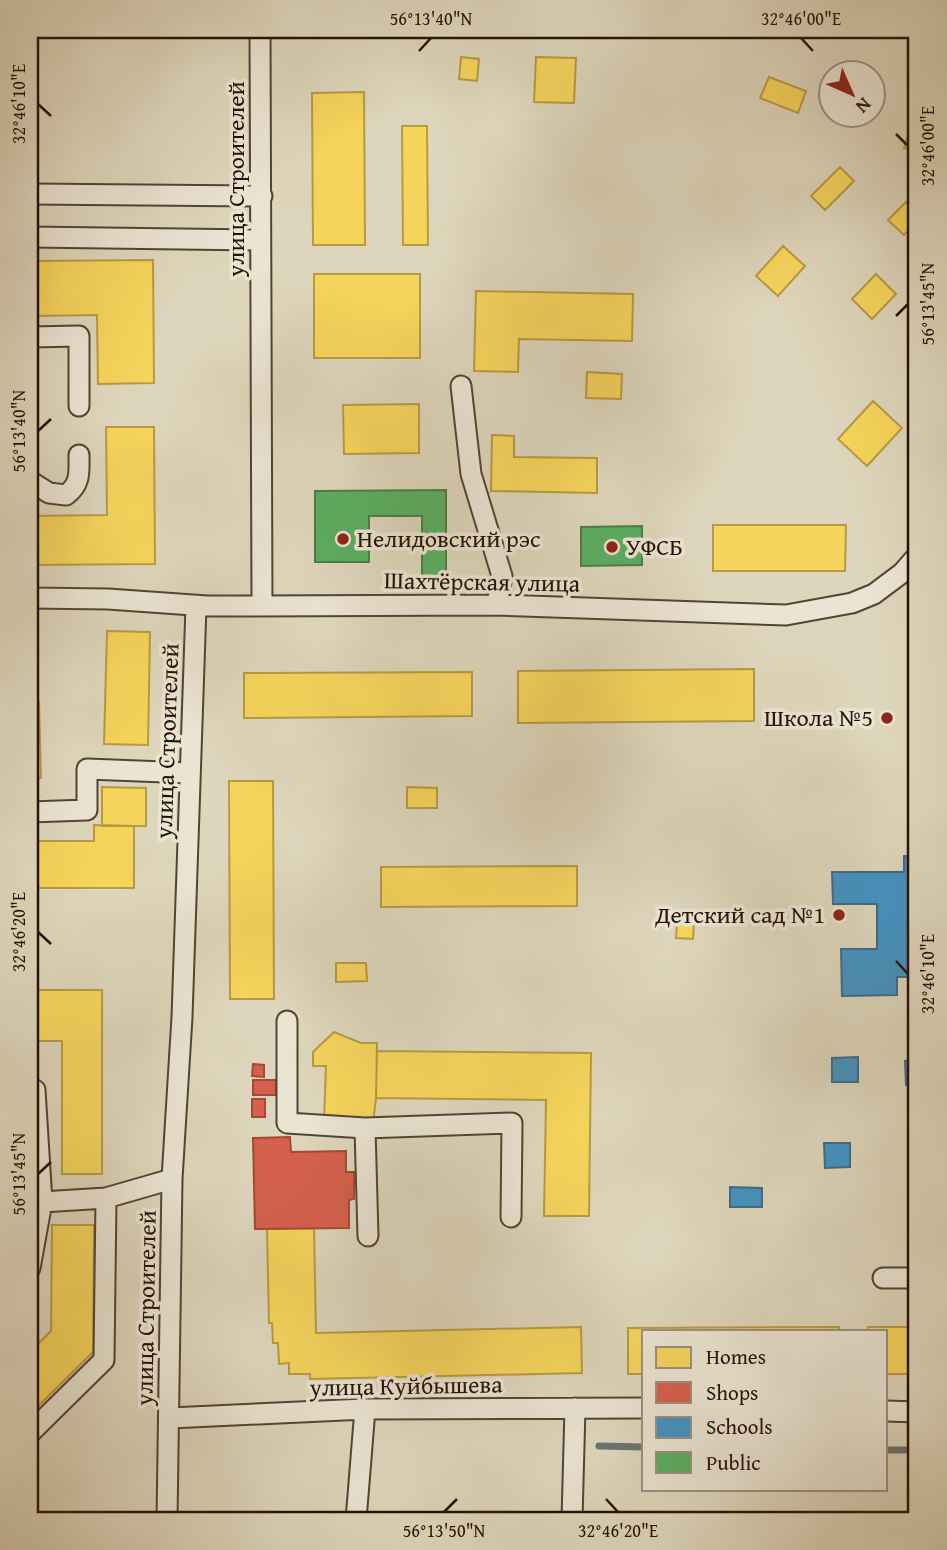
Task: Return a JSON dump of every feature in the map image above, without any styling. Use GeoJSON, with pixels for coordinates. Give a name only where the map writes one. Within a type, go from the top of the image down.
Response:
{"type":"FeatureCollection","features":[{"type":"Feature","properties":{"kind":"street","name":"улица Строителей"},"geometry":{"type":"LineString","coordinates":[[260,30],[262,606]]}},
{"type":"Feature","properties":{"kind":"street"},"geometry":{"type":"LineString","coordinates":[[30,194],[262,197]]}},
{"type":"Feature","properties":{"kind":"street"},"geometry":{"type":"LineString","coordinates":[[30,237],[260,240]]}},
{"type":"Feature","properties":{"kind":"street"},"geometry":{"type":"LineString","coordinates":[[30,337],[79,336],[79,406]]}},
{"type":"Feature","properties":{"kind":"street"},"geometry":{"type":"LineString","coordinates":[[461,386],[471,474],[502,576],[497,605]]}},
{"type":"Feature","properties":{"kind":"street"},"geometry":{"type":"LineString","coordinates":[[30,481],[49,493],[66,495],[74,490],[79,481],[79,455]]}},
{"type":"Feature","properties":{"kind":"street","name":"Шахтёрская улица"},"geometry":{"type":"LineString","coordinates":[[262,606],[497,605],[786,615],[852,603],[874,594],[902,573],[917,556]]}},
{"type":"Feature","properties":{"kind":"street"},"geometry":{"type":"LineString","coordinates":[[30,598],[108,599],[196,606],[262,606]]}},
{"type":"Feature","properties":{"kind":"street","name":"улица Строителей"},"geometry":{"type":"LineString","coordinates":[[167,1520],[172,1179],[182,1017],[196,606]]}},
{"type":"Feature","properties":{"kind":"street"},"geometry":{"type":"LineString","coordinates":[[30,811],[87,810],[87,769],[190,774]]}},
{"type":"Feature","properties":{"kind":"street"},"geometry":{"type":"LineString","coordinates":[[287,1021],[287,1123],[365,1128],[512,1123],[511,1217]]}},
{"type":"Feature","properties":{"kind":"street"},"geometry":{"type":"LineString","coordinates":[[30,1087],[34,1090],[42,1202],[30,1268]]}},
{"type":"Feature","properties":{"kind":"street"},"geometry":{"type":"LineString","coordinates":[[365,1128],[368,1236]]}},
{"type":"Feature","properties":{"kind":"street"},"geometry":{"type":"LineString","coordinates":[[42,1202],[106,1198],[172,1179]]}},
{"type":"Feature","properties":{"kind":"street"},"geometry":{"type":"LineString","coordinates":[[30,1433],[104,1360],[106,1198]]}},
{"type":"Feature","properties":{"kind":"street"},"geometry":{"type":"LineString","coordinates":[[883,1278],[917,1278]]}},
{"type":"Feature","properties":{"kind":"street"},"geometry":{"type":"LineString","coordinates":[[572,1520],[575,1408]]}},
{"type":"Feature","properties":{"kind":"street","name":"улица Куйбышева"},"geometry":{"type":"LineString","coordinates":[[170,1418],[365,1409],[642,1408]]}},
{"type":"Feature","properties":{"kind":"street"},"geometry":{"type":"LineString","coordinates":[[356,1520],[365,1409]]}},
{"type":"Feature","properties":{"kind":"street"},"geometry":{"type":"LineString","coordinates":[[888,1411],[917,1412]]}},
{"type":"Feature","properties":{"kind":"building: Homes"},"geometry":{"type":"Polygon","coordinates":[[[461,57],[479,59],[477,81],[459,79],[461,57]]]}},
{"type":"Feature","properties":{"kind":"building: Homes"},"geometry":{"type":"Polygon","coordinates":[[[536,57],[576,58],[574,103],[534,102],[536,57]]]}},
{"type":"Feature","properties":{"kind":"building: Homes"},"geometry":{"type":"Polygon","coordinates":[[[769,77],[806,91],[798,113],[760,98],[769,77]]]}},
{"type":"Feature","properties":{"kind":"building: Homes"},"geometry":{"type":"Polygon","coordinates":[[[364,92],[365,245],[313,245],[312,93],[364,92]]]}},
{"type":"Feature","properties":{"kind":"building: Homes"},"geometry":{"type":"Polygon","coordinates":[[[914,116],[917,117],[917,152],[904,148],[914,116]]]}},
{"type":"Feature","properties":{"kind":"building: Homes"},"geometry":{"type":"Polygon","coordinates":[[[402,126],[427,126],[428,245],[403,245],[402,126]]]}},
{"type":"Feature","properties":{"kind":"building: Homes"},"geometry":{"type":"Polygon","coordinates":[[[840,167],[854,181],[825,210],[811,196],[840,167]]]}},
{"type":"Feature","properties":{"kind":"building: Homes"},"geometry":{"type":"Polygon","coordinates":[[[906,202],[917,212],[917,220],[904,235],[888,220],[906,202]]]}},
{"type":"Feature","properties":{"kind":"building: Homes"},"geometry":{"type":"Polygon","coordinates":[[[783,246],[805,266],[778,296],[756,276],[783,246]]]}},
{"type":"Feature","properties":{"kind":"building: Homes"},"geometry":{"type":"Polygon","coordinates":[[[153,260],[154,383],[98,384],[97,315],[33,316],[33,261],[153,260]]]}},
{"type":"Feature","properties":{"kind":"building: Homes"},"geometry":{"type":"Polygon","coordinates":[[[314,274],[420,274],[420,358],[314,358],[314,274]]]}},
{"type":"Feature","properties":{"kind":"building: Homes"},"geometry":{"type":"Polygon","coordinates":[[[876,274],[896,294],[872,319],[852,299],[876,274]]]}},
{"type":"Feature","properties":{"kind":"building: Homes"},"geometry":{"type":"Polygon","coordinates":[[[476,291],[633,294],[632,341],[519,339],[518,372],[474,371],[476,291]]]}},
{"type":"Feature","properties":{"kind":"building: Homes"},"geometry":{"type":"Polygon","coordinates":[[[587,372],[622,374],[621,399],[586,398],[587,372]]]}},
{"type":"Feature","properties":{"kind":"building: Homes"},"geometry":{"type":"Polygon","coordinates":[[[873,401],[902,428],[867,466],[838,439],[873,401]]]}},
{"type":"Feature","properties":{"kind":"building: Homes"},"geometry":{"type":"Polygon","coordinates":[[[419,404],[419,453],[344,454],[343,405],[419,404]]]}},
{"type":"Feature","properties":{"kind":"building: Homes"},"geometry":{"type":"Polygon","coordinates":[[[106,427],[154,427],[155,564],[30,565],[30,516],[107,515],[106,427]]]}},
{"type":"Feature","properties":{"kind":"building: Homes"},"geometry":{"type":"Polygon","coordinates":[[[492,435],[514,436],[514,457],[597,458],[597,493],[491,491],[492,435]]]}},
{"type":"Feature","properties":{"kind":"building: Homes"},"geometry":{"type":"Polygon","coordinates":[[[713,525],[846,525],[845,571],[713,571],[713,525]]]}},
{"type":"Feature","properties":{"kind":"building: Homes"},"geometry":{"type":"Polygon","coordinates":[[[107,631],[150,632],[148,745],[104,744],[107,631]]]}},
{"type":"Feature","properties":{"kind":"building: Homes"},"geometry":{"type":"Polygon","coordinates":[[[754,669],[754,721],[518,723],[518,671],[754,669]]]}},
{"type":"Feature","properties":{"kind":"building: Homes"},"geometry":{"type":"Polygon","coordinates":[[[472,672],[472,716],[244,718],[244,673],[472,672]]]}},
{"type":"Feature","properties":{"kind":"building: Homes"},"geometry":{"type":"Polygon","coordinates":[[[30,702],[39,702],[41,778],[30,778],[30,702]]]}},
{"type":"Feature","properties":{"kind":"building: Homes"},"geometry":{"type":"Polygon","coordinates":[[[229,781],[273,781],[274,999],[230,999],[229,781]]]}},
{"type":"Feature","properties":{"kind":"building: Homes"},"geometry":{"type":"Polygon","coordinates":[[[102,787],[146,788],[146,826],[102,826],[102,787]]]}},
{"type":"Feature","properties":{"kind":"building: Homes"},"geometry":{"type":"Polygon","coordinates":[[[407,787],[437,788],[437,808],[407,808],[407,787]]]}},
{"type":"Feature","properties":{"kind":"building: Homes"},"geometry":{"type":"Polygon","coordinates":[[[94,825],[134,826],[134,888],[30,888],[30,841],[94,841],[94,825]]]}},
{"type":"Feature","properties":{"kind":"building: Homes"},"geometry":{"type":"Polygon","coordinates":[[[577,866],[577,906],[381,907],[381,867],[577,866]]]}},
{"type":"Feature","properties":{"kind":"building: Homes"},"geometry":{"type":"Polygon","coordinates":[[[677,921],[694,922],[693,939],[676,938],[677,921]]]}},
{"type":"Feature","properties":{"kind":"building: Homes"},"geometry":{"type":"Polygon","coordinates":[[[336,963],[366,963],[367,981],[336,982],[336,963]]]}},
{"type":"Feature","properties":{"kind":"building: Homes"},"geometry":{"type":"Polygon","coordinates":[[[30,990],[102,990],[102,1174],[62,1174],[62,1041],[30,1041],[30,990]]]}},
{"type":"Feature","properties":{"kind":"building: Homes"},"geometry":{"type":"Polygon","coordinates":[[[334,1032],[361,1043],[377,1043],[373,1124],[324,1122],[326,1066],[313,1066],[313,1052],[334,1032]]]}},
{"type":"Feature","properties":{"kind":"building: Homes"},"geometry":{"type":"Polygon","coordinates":[[[377,1051],[591,1053],[589,1216],[544,1216],[546,1100],[376,1098],[377,1051]]]}},
{"type":"Feature","properties":{"kind":"building: Homes"},"geometry":{"type":"Polygon","coordinates":[[[52,1225],[94,1225],[93,1352],[30,1414],[30,1352],[51,1331],[52,1225]]]}},
{"type":"Feature","properties":{"kind":"building: Homes"},"geometry":{"type":"Polygon","coordinates":[[[314,1228],[316,1333],[581,1327],[582,1373],[310,1379],[310,1374],[289,1374],[289,1363],[279,1364],[278,1343],[273,1343],[272,1323],[269,1323],[267,1229],[314,1228]]]}},
{"type":"Feature","properties":{"kind":"building: Homes"},"geometry":{"type":"Polygon","coordinates":[[[839,1327],[839,1330],[642,1330],[642,1374],[628,1374],[628,1328],[839,1327]]]}},
{"type":"Feature","properties":{"kind":"building: Homes"},"geometry":{"type":"Polygon","coordinates":[[[868,1327],[917,1327],[917,1374],[888,1374],[888,1330],[868,1330],[868,1327]]]}},
{"type":"Feature","properties":{"kind":"building: Shops"},"geometry":{"type":"Polygon","coordinates":[[[253,1064],[264,1065],[264,1077],[252,1076],[253,1064]]]}},
{"type":"Feature","properties":{"kind":"building: Shops"},"geometry":{"type":"Polygon","coordinates":[[[253,1080],[276,1080],[276,1095],[253,1095],[253,1080]]]}},
{"type":"Feature","properties":{"kind":"building: Shops"},"geometry":{"type":"Polygon","coordinates":[[[252,1099],[265,1099],[265,1117],[252,1117],[252,1099]]]}},
{"type":"Feature","properties":{"kind":"building: Shops"},"geometry":{"type":"Polygon","coordinates":[[[290,1137],[291,1152],[346,1151],[346,1172],[354,1172],[354,1199],[349,1200],[349,1228],[255,1229],[253,1138],[290,1137]]]}},
{"type":"Feature","properties":{"kind":"building: Schools"},"geometry":{"type":"Polygon","coordinates":[[[904,856],[917,856],[917,977],[897,977],[897,995],[842,996],[841,949],[877,949],[877,904],[833,904],[832,872],[904,872],[904,856]]]}},
{"type":"Feature","properties":{"kind":"building: Schools"},"geometry":{"type":"Polygon","coordinates":[[[858,1057],[858,1082],[832,1082],[832,1058],[858,1057]]]}},
{"type":"Feature","properties":{"kind":"building: Schools"},"geometry":{"type":"Polygon","coordinates":[[[917,1060],[917,1085],[906,1085],[905,1061],[917,1060]]]}},
{"type":"Feature","properties":{"kind":"building: Schools"},"geometry":{"type":"Polygon","coordinates":[[[824,1143],[850,1143],[850,1167],[825,1168],[824,1143]]]}},
{"type":"Feature","properties":{"kind":"building: Schools"},"geometry":{"type":"Polygon","coordinates":[[[730,1187],[762,1188],[762,1207],[730,1207],[730,1187]]]}},
{"type":"Feature","properties":{"kind":"building: Public"},"geometry":{"type":"Polygon","coordinates":[[[446,490],[446,578],[422,578],[422,516],[369,516],[369,562],[315,562],[315,491],[446,490]]]}},
{"type":"Feature","properties":{"kind":"building: Public"},"geometry":{"type":"Polygon","coordinates":[[[642,526],[642,565],[581,566],[581,527],[642,526]]]}},
{"type":"Feature","properties":{"kind":"waterway"},"geometry":{"type":"LineString","coordinates":[[599,1446],[642,1447]]}},
{"type":"Feature","properties":{"kind":"waterway"},"geometry":{"type":"LineString","coordinates":[[888,1450],[917,1450]]}},
{"type":"Feature","properties":{"kind":"place","name":"Нелидовский рэс"},"geometry":{"type":"Point","coordinates":[343,539]}},
{"type":"Feature","properties":{"kind":"place","name":"УФСБ"},"geometry":{"type":"Point","coordinates":[612,547]}},
{"type":"Feature","properties":{"kind":"place","name":"Школа №5"},"geometry":{"type":"Point","coordinates":[887,718]}},
{"type":"Feature","properties":{"kind":"place","name":"Детский сад №1"},"geometry":{"type":"Point","coordinates":[839,915]}}]}
